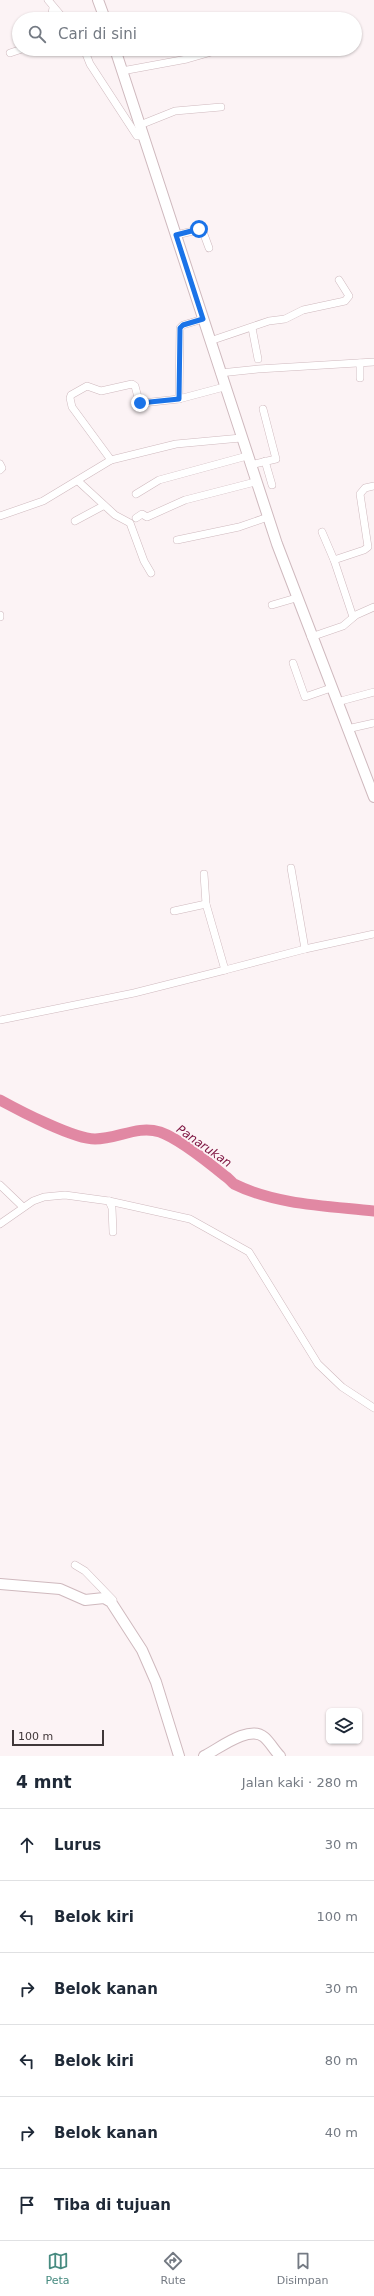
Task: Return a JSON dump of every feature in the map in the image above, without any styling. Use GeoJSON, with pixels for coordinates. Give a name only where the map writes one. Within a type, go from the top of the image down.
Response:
{"type":"FeatureCollection","features":[{"type":"Feature","properties":{"kind":"street"},"geometry":{"type":"LineString","coordinates":[[48,0],[58,12]]}},
{"type":"Feature","properties":{"kind":"street"},"geometry":{"type":"LineString","coordinates":[[98,0],[102,12]]}},
{"type":"Feature","properties":{"kind":"street"},"geometry":{"type":"LineString","coordinates":[[53,12],[54,8]]}},
{"type":"Feature","properties":{"kind":"street"},"geometry":{"type":"LineString","coordinates":[[87,56],[90,64],[125,121],[137,136],[144,136]]}},
{"type":"Feature","properties":{"kind":"street"},"geometry":{"type":"LineString","coordinates":[[117,56],[240,438],[296,598],[374,797]]}},
{"type":"Feature","properties":{"kind":"street"},"geometry":{"type":"LineString","coordinates":[[122,71],[198,56]]}},
{"type":"Feature","properties":{"kind":"street"},"geometry":{"type":"LineString","coordinates":[[140,125],[175,110],[221,108]]}},
{"type":"Feature","properties":{"kind":"street"},"geometry":{"type":"LineString","coordinates":[[176,235],[202,229],[209,248]]}},
{"type":"Feature","properties":{"kind":"street"},"geometry":{"type":"LineString","coordinates":[[210,341],[269,321],[285,319],[303,310],[345,301],[349,296],[339,280]]}},
{"type":"Feature","properties":{"kind":"street"},"geometry":{"type":"LineString","coordinates":[[179,399],[180,328],[183,325],[203,319]]}},
{"type":"Feature","properties":{"kind":"street"},"geometry":{"type":"LineString","coordinates":[[252,328],[258,359]]}},
{"type":"Feature","properties":{"kind":"street"},"geometry":{"type":"LineString","coordinates":[[220,373],[258,369],[374,362]]}},
{"type":"Feature","properties":{"kind":"street"},"geometry":{"type":"LineString","coordinates":[[360,363],[360,378]]}},
{"type":"Feature","properties":{"kind":"street"},"geometry":{"type":"LineString","coordinates":[[111,460],[72,407],[71,395],[87,386],[101,391],[130,384],[135,386],[140,403],[179,399],[224,387]]}},
{"type":"Feature","properties":{"kind":"street"},"geometry":{"type":"LineString","coordinates":[[136,494],[159,480],[248,460],[265,461],[276,459],[263,410]]}},
{"type":"Feature","properties":{"kind":"street"},"geometry":{"type":"LineString","coordinates":[[0,516],[43,501],[111,460],[176,444],[240,438]]}},
{"type":"Feature","properties":{"kind":"street"},"geometry":{"type":"LineString","coordinates":[[265,461],[272,485]]}},
{"type":"Feature","properties":{"kind":"street"},"geometry":{"type":"LineString","coordinates":[[0,464],[2,468],[0,470]]}},
{"type":"Feature","properties":{"kind":"street"},"geometry":{"type":"LineString","coordinates":[[78,481],[103,506],[121,520],[130,523],[144,560],[151,573]]}},
{"type":"Feature","properties":{"kind":"street"},"geometry":{"type":"LineString","coordinates":[[136,518],[142,514],[147,517],[196,496],[256,482]]}},
{"type":"Feature","properties":{"kind":"street"},"geometry":{"type":"LineString","coordinates":[[334,560],[364,550],[368,547],[360,494],[365,488],[374,486]]}},
{"type":"Feature","properties":{"kind":"street"},"geometry":{"type":"LineString","coordinates":[[75,521],[103,506]]}},
{"type":"Feature","properties":{"kind":"street"},"geometry":{"type":"LineString","coordinates":[[177,540],[239,527],[268,517]]}},
{"type":"Feature","properties":{"kind":"street"},"geometry":{"type":"LineString","coordinates":[[322,532],[334,560],[353,617]]}},
{"type":"Feature","properties":{"kind":"street"},"geometry":{"type":"LineString","coordinates":[[272,605],[296,598]]}},
{"type":"Feature","properties":{"kind":"street"},"geometry":{"type":"LineString","coordinates":[[311,637],[343,626],[353,617],[374,607]]}},
{"type":"Feature","properties":{"kind":"street"},"geometry":{"type":"LineString","coordinates":[[293,663],[305,697],[331,688]]}},
{"type":"Feature","properties":{"kind":"street"},"geometry":{"type":"LineString","coordinates":[[337,702],[374,692]]}},
{"type":"Feature","properties":{"kind":"street"},"geometry":{"type":"LineString","coordinates":[[347,729],[374,723]]}},
{"type":"Feature","properties":{"kind":"street"},"geometry":{"type":"LineString","coordinates":[[291,868],[305,949]]}},
{"type":"Feature","properties":{"kind":"street"},"geometry":{"type":"LineString","coordinates":[[204,874],[206,904],[225,970]]}},
{"type":"Feature","properties":{"kind":"street"},"geometry":{"type":"LineString","coordinates":[[174,911],[206,904]]}},
{"type":"Feature","properties":{"kind":"street"},"geometry":{"type":"LineString","coordinates":[[0,1020],[134,993],[305,949],[374,934]]}},
{"type":"Feature","properties":{"kind":"street"},"geometry":{"type":"LineString","coordinates":[[0,1185],[23,1207]]}},
{"type":"Feature","properties":{"kind":"street"},"geometry":{"type":"LineString","coordinates":[[0,1224],[23,1207],[39,1198],[57,1195],[109,1201],[184,1217],[247,1251],[253,1258],[318,1364],[342,1388],[374,1408]]}},
{"type":"Feature","properties":{"kind":"street"},"geometry":{"type":"LineString","coordinates":[[109,1201],[112,1208],[113,1232]]}},
{"type":"Feature","properties":{"kind":"street"},"geometry":{"type":"LineString","coordinates":[[75,1565],[92,1576],[113,1600],[111,1602]]}},
{"type":"Feature","properties":{"kind":"street"},"geometry":{"type":"LineString","coordinates":[[0,1584],[60,1589],[85,1600],[104,1598],[111,1602],[142,1650],[156,1682],[179,1756]]}},
{"type":"Feature","properties":{"kind":"street"},"geometry":{"type":"LineString","coordinates":[[204,1756],[234,1739],[256,1734],[264,1737],[280,1756]]}},
{"type":"Feature","properties":{"kind":"waterway","name":"Panarukan"},"geometry":{"type":"LineString","coordinates":[[0,1100],[47,1124],[86,1138],[95,1139],[112,1137],[143,1130],[160,1132],[168,1135],[194,1151],[234,1184],[250,1191],[303,1204],[374,1211]]}},
{"type":"Feature","properties":{"kind":"route"},"geometry":{"type":"LineString","coordinates":[[140,403],[179,399],[180,328],[183,325],[203,319],[176,235],[199,229]]}}]}
